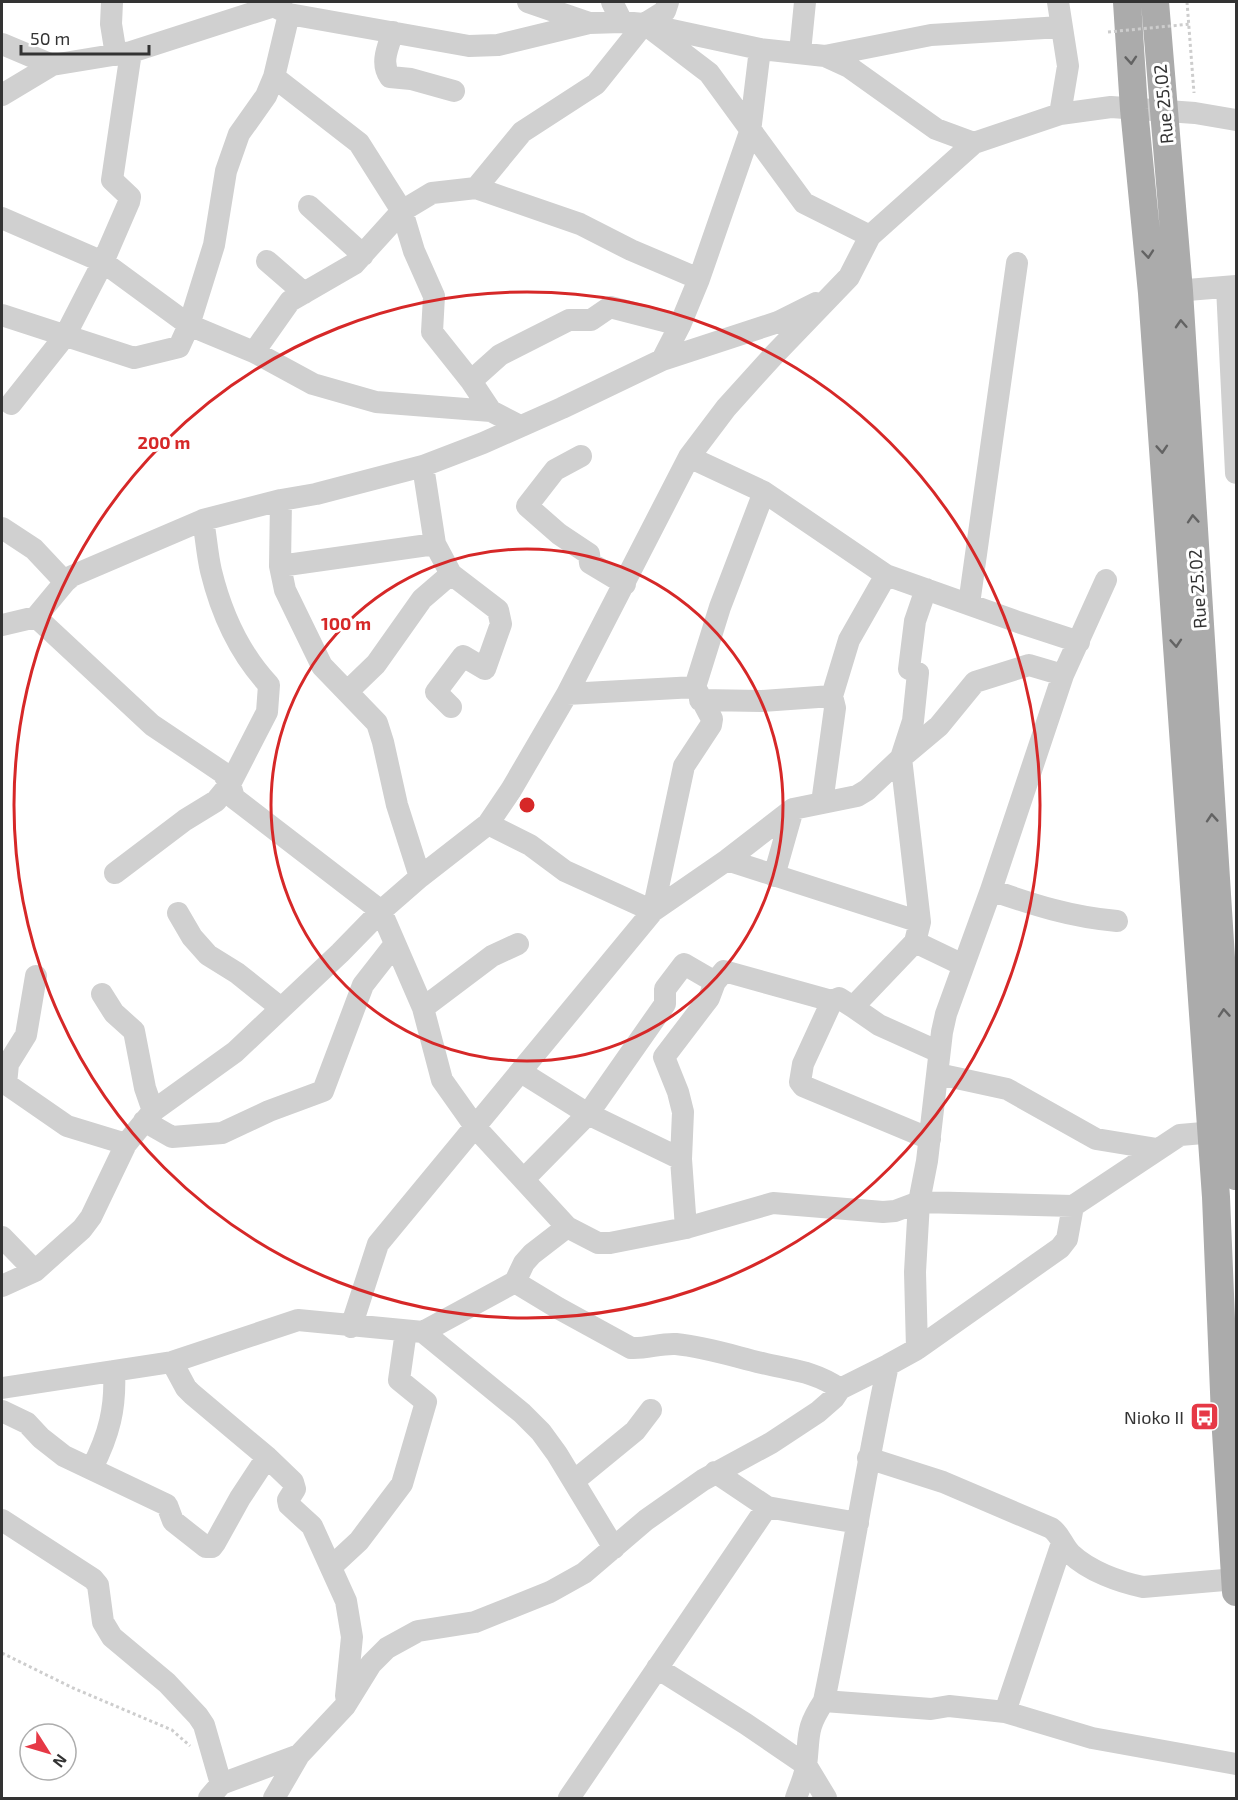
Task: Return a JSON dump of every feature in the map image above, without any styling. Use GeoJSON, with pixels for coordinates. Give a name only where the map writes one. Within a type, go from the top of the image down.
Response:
{"type":"FeatureCollection","features":[{"type":"Feature","properties":{"kind":"main road"},"geometry":{"type":"LineString","coordinates":[[1127,2],[1134,109],[1165,292],[1227,1131],[1236,1176]]}},
{"type":"Feature","properties":{"kind":"main road","name":"Rue 25.02"},"geometry":{"type":"LineString","coordinates":[[1155,2],[1164,111],[1165,292]]}},
{"type":"Feature","properties":{"kind":"main road"},"geometry":{"type":"LineString","coordinates":[[1227,1131],[1216,1197],[1225,1416],[1236,1592]]}},
{"type":"Feature","properties":{"kind":"street"},"geometry":{"type":"LineString","coordinates":[[11,404],[65,336],[103,262],[129,202],[130,197],[111,180],[124,54],[111,24],[112,2]]}},
{"type":"Feature","properties":{"kind":"street"},"geometry":{"type":"LineString","coordinates":[[528,2],[589,23]]}},
{"type":"Feature","properties":{"kind":"street"},"geometry":{"type":"LineString","coordinates":[[612,2],[633,23],[708,73],[804,202],[870,236]]}},
{"type":"Feature","properties":{"kind":"street"},"geometry":{"type":"LineString","coordinates":[[476,188],[522,132],[596,84],[633,23],[665,11],[668,2]]}},
{"type":"Feature","properties":{"kind":"street"},"geometry":{"type":"LineString","coordinates":[[800,52],[805,2]]}},
{"type":"Feature","properties":{"kind":"street"},"geometry":{"type":"LineString","coordinates":[[1058,2],[1068,76],[1060,114]]}},
{"type":"Feature","properties":{"kind":"street"},"geometry":{"type":"LineString","coordinates":[[2,315],[134,358],[179,347],[189,325],[214,245],[226,171],[238,134],[266,96],[274,77],[277,6]]}},
{"type":"Feature","properties":{"kind":"street"},"geometry":{"type":"LineString","coordinates":[[2,94],[52,64],[124,54],[277,6],[469,46],[498,45],[589,23],[633,23],[760,49],[825,56],[849,66],[936,129],[974,143]]}},
{"type":"Feature","properties":{"kind":"street"},"geometry":{"type":"LineString","coordinates":[[825,56],[931,35],[1061,27]]}},
{"type":"Feature","properties":{"kind":"street"},"geometry":{"type":"LineString","coordinates":[[393,32],[384,59],[386,72],[390,77],[454,91]]}},
{"type":"Feature","properties":{"kind":"street"},"geometry":{"type":"LineString","coordinates":[[2,44],[52,64]]}},
{"type":"Feature","properties":{"kind":"street"},"geometry":{"type":"LineString","coordinates":[[662,360],[680,325],[699,279],[750,132],[760,49]]}},
{"type":"Feature","properties":{"kind":"street"},"geometry":{"type":"LineString","coordinates":[[274,77],[359,143],[402,211],[414,251],[434,296],[432,332],[471,381],[491,411]]}},
{"type":"Feature","properties":{"kind":"street"},"geometry":{"type":"LineString","coordinates":[[2,1286],[35,1271],[82,1229],[91,1217],[126,1144],[149,1116],[235,1052],[381,911],[488,824],[511,790],[567,694],[688,457],[726,408],[849,277],[870,236],[974,143],[1060,114],[1112,107],[1195,113],[1236,120]]}},
{"type":"Feature","properties":{"kind":"street"},"geometry":{"type":"LineString","coordinates":[[254,352],[290,301],[354,264],[402,211],[432,193],[476,188],[580,224],[631,250],[699,279]]}},
{"type":"Feature","properties":{"kind":"street"},"geometry":{"type":"LineString","coordinates":[[309,206],[363,255]]}},
{"type":"Feature","properties":{"kind":"street"},"geometry":{"type":"LineString","coordinates":[[2,218],[103,262],[189,325],[254,352],[313,384],[363,399],[491,411],[520,426]]}},
{"type":"Feature","properties":{"kind":"street"},"geometry":{"type":"LineString","coordinates":[[267,261],[304,293]]}},
{"type":"Feature","properties":{"kind":"street"},"geometry":{"type":"LineString","coordinates":[[969,604],[1017,263]]}},
{"type":"Feature","properties":{"kind":"street"},"geometry":{"type":"LineString","coordinates":[[1165,292],[1232,286],[1236,473]]}},
{"type":"Feature","properties":{"kind":"street"},"geometry":{"type":"LineString","coordinates":[[2,625],[36,617],[72,576],[204,520],[423,466],[483,443],[562,408],[662,360],[778,322],[831,296]]}},
{"type":"Feature","properties":{"kind":"street"},"geometry":{"type":"LineString","coordinates":[[471,381],[500,355],[569,320],[591,320],[610,307],[680,325]]}},
{"type":"Feature","properties":{"kind":"street"},"geometry":{"type":"LineString","coordinates":[[581,456],[555,470],[527,506],[559,534],[589,554],[590,563],[624,584]]}},
{"type":"Feature","properties":{"kind":"street"},"geometry":{"type":"LineString","coordinates":[[688,457],[764,492],[886,574],[1079,642]]}},
{"type":"Feature","properties":{"kind":"street"},"geometry":{"type":"LineString","coordinates":[[423,466],[435,544],[451,574],[498,610],[501,617],[501,624],[485,669],[463,656],[436,692],[451,707]]}},
{"type":"Feature","properties":{"kind":"street"},"geometry":{"type":"LineString","coordinates":[[653,911],[684,766],[711,724],[712,719],[697,694],[720,607],[764,492]]}},
{"type":"Feature","properties":{"kind":"street"},"geometry":{"type":"LineString","coordinates":[[281,500],[280,566],[288,600],[322,666],[377,723],[397,805],[420,877]]}},
{"type":"Feature","properties":{"kind":"street"},"geometry":{"type":"LineString","coordinates":[[115,873],[185,820],[216,801],[230,784],[267,712],[269,686],[251,666],[222,605],[210,570],[204,520]]}},
{"type":"Feature","properties":{"kind":"street"},"geometry":{"type":"LineString","coordinates":[[2,528],[34,549],[65,582]]}},
{"type":"Feature","properties":{"kind":"street"},"geometry":{"type":"LineString","coordinates":[[280,566],[435,544]]}},
{"type":"Feature","properties":{"kind":"street"},"geometry":{"type":"LineString","coordinates":[[347,692],[376,664],[422,599],[451,574]]}},
{"type":"Feature","properties":{"kind":"street"},"geometry":{"type":"LineString","coordinates":[[822,803],[835,708],[832,696],[849,640],[886,574]]}},
{"type":"Feature","properties":{"kind":"street"},"geometry":{"type":"LineString","coordinates":[[917,1349],[915,1272],[919,1202],[930,1139],[946,1014],[991,890],[1063,675],[1106,580]]}},
{"type":"Feature","properties":{"kind":"street"},"geometry":{"type":"LineString","coordinates":[[917,932],[901,758],[914,721],[918,672],[909,669],[915,621],[926,589]]}},
{"type":"Feature","properties":{"kind":"street"},"geometry":{"type":"LineString","coordinates":[[36,617],[152,725],[226,776],[234,798],[381,911],[423,1008],[442,1080],[476,1128],[567,1227],[597,1243],[609,1243],[686,1228],[773,1203],[883,1212],[895,1211],[919,1202],[1073,1206],[1180,1135],[1227,1131]]}},
{"type":"Feature","properties":{"kind":"street"},"geometry":{"type":"LineString","coordinates":[[351,1327],[378,1244],[653,911],[727,860],[793,808],[857,796],[867,790],[939,726],[975,682],[1029,665],[1063,675]]}},
{"type":"Feature","properties":{"kind":"street"},"geometry":{"type":"LineString","coordinates":[[567,694],[697,694],[762,701],[832,696]]}},
{"type":"Feature","properties":{"kind":"street"},"geometry":{"type":"LineString","coordinates":[[774,876],[793,808]]}},
{"type":"Feature","properties":{"kind":"street"},"geometry":{"type":"LineString","coordinates":[[488,824],[530,844],[565,871],[653,911]]}},
{"type":"Feature","properties":{"kind":"street"},"geometry":{"type":"LineString","coordinates":[[727,860],[917,932],[963,965]]}},
{"type":"Feature","properties":{"kind":"street"},"geometry":{"type":"LineString","coordinates":[[991,890],[1081,918],[1117,921]]}},
{"type":"Feature","properties":{"kind":"street"},"geometry":{"type":"LineString","coordinates":[[178,913],[192,937],[208,955],[237,973],[281,1008]]}},
{"type":"Feature","properties":{"kind":"street"},"geometry":{"type":"LineString","coordinates":[[917,932],[843,1004],[802,1064],[800,1082],[803,1086],[930,1139]]}},
{"type":"Feature","properties":{"kind":"street"},"geometry":{"type":"LineString","coordinates":[[102,994],[114,1013],[135,1031],[149,1116],[172,1137],[222,1133],[269,1111],[323,1091],[363,985],[395,944]]}},
{"type":"Feature","properties":{"kind":"street"},"geometry":{"type":"LineString","coordinates":[[423,1008],[492,956],[518,944]]}},
{"type":"Feature","properties":{"kind":"street"},"geometry":{"type":"LineString","coordinates":[[524,1179],[588,1114],[665,1004],[665,989],[684,964],[715,982]]}},
{"type":"Feature","properties":{"kind":"street"},"geometry":{"type":"LineString","coordinates":[[686,1228],[681,1159],[683,1112],[678,1092],[664,1057],[709,998],[715,982],[724,971],[843,1004],[939,1063],[1007,1089],[1096,1139],[1157,1149]]}},
{"type":"Feature","properties":{"kind":"street"},"geometry":{"type":"LineString","coordinates":[[36,976],[26,1035],[8,1064],[4,1082],[67,1126],[126,1144]]}},
{"type":"Feature","properties":{"kind":"street"},"geometry":{"type":"LineString","coordinates":[[521,1071],[588,1114],[681,1159]]}},
{"type":"Feature","properties":{"kind":"street"},"geometry":{"type":"LineString","coordinates":[[274,1798],[299,1755],[345,1706],[371,1664],[387,1648],[417,1631],[475,1622],[550,1593],[592,1568],[646,1520],[715,1472],[771,1443],[818,1412],[834,1398],[840,1389],[917,1349],[1060,1248],[1067,1239],[1073,1206]]}},
{"type":"Feature","properties":{"kind":"street"},"geometry":{"type":"LineString","coordinates":[[2,1388],[172,1362],[298,1320],[351,1327],[415,1331],[515,1282],[524,1263],[532,1254],[567,1227]]}},
{"type":"Feature","properties":{"kind":"street"},"geometry":{"type":"LineString","coordinates":[[2,1237],[35,1271]]}},
{"type":"Feature","properties":{"kind":"street"},"geometry":{"type":"LineString","coordinates":[[515,1282],[631,1348],[679,1344],[723,1352],[764,1364],[795,1368],[828,1381],[840,1389]]}},
{"type":"Feature","properties":{"kind":"street"},"geometry":{"type":"LineString","coordinates":[[415,1331],[522,1413],[541,1432],[574,1481],[614,1548]]}},
{"type":"Feature","properties":{"kind":"street"},"geometry":{"type":"LineString","coordinates":[[331,1567],[359,1541],[404,1479],[426,1402],[399,1380],[415,1331]]}},
{"type":"Feature","properties":{"kind":"street"},"geometry":{"type":"LineString","coordinates":[[172,1362],[186,1388],[192,1394],[293,1482],[294,1489],[288,1500],[289,1504],[294,1511],[310,1522],[346,1601],[352,1637],[345,1706]]}},
{"type":"Feature","properties":{"kind":"street"},"geometry":{"type":"LineString","coordinates":[[796,1798],[806,1765],[809,1731],[824,1701],[843,1610],[868,1458],[888,1365]]}},
{"type":"Feature","properties":{"kind":"street"},"geometry":{"type":"LineString","coordinates":[[92,1468],[106,1441],[110,1424],[115,1389],[114,1371]]}},
{"type":"Feature","properties":{"kind":"street"},"geometry":{"type":"LineString","coordinates":[[574,1481],[635,1431],[651,1410]]}},
{"type":"Feature","properties":{"kind":"street"},"geometry":{"type":"LineString","coordinates":[[2,1411],[27,1423],[45,1442],[64,1456],[167,1505],[173,1521],[204,1546],[209,1547],[216,1544],[240,1498],[267,1457]]}},
{"type":"Feature","properties":{"kind":"street"},"geometry":{"type":"LineString","coordinates":[[868,1458],[943,1482],[1051,1528],[1058,1534],[1062,1544],[1081,1562],[1128,1584],[1143,1587],[1236,1579]]}},
{"type":"Feature","properties":{"kind":"street"},"geometry":{"type":"LineString","coordinates":[[715,1472],[767,1507],[858,1523]]}},
{"type":"Feature","properties":{"kind":"street"},"geometry":{"type":"LineString","coordinates":[[569,1798],[767,1507]]}},
{"type":"Feature","properties":{"kind":"street"},"geometry":{"type":"LineString","coordinates":[[2,1521],[93,1579],[98,1585],[104,1622],[112,1637],[167,1683],[204,1725],[217,1785],[299,1755]]}},
{"type":"Feature","properties":{"kind":"street"},"geometry":{"type":"LineString","coordinates":[[1005,1712],[1062,1544]]}},
{"type":"Feature","properties":{"kind":"street"},"geometry":{"type":"LineString","coordinates":[[657,1668],[806,1765],[826,1798]]}},
{"type":"Feature","properties":{"kind":"street"},"geometry":{"type":"LineString","coordinates":[[824,1701],[931,1709],[949,1706],[1005,1712],[1092,1738],[1236,1764]]}},
{"type":"Feature","properties":{"kind":"path"},"geometry":{"type":"LineString","coordinates":[[1187,2],[1191,24],[1195,113]]}},
{"type":"Feature","properties":{"kind":"path"},"geometry":{"type":"LineString","coordinates":[[1108,32],[1191,24]]}},
{"type":"Feature","properties":{"kind":"path"},"geometry":{"type":"LineString","coordinates":[[2,1653],[73,1688],[172,1730],[217,1785]]}},
{"type":"Feature","properties":{"kind":"place","name":"Nioko II"},"geometry":{"type":"Point","coordinates":[1205,1417]}}]}
